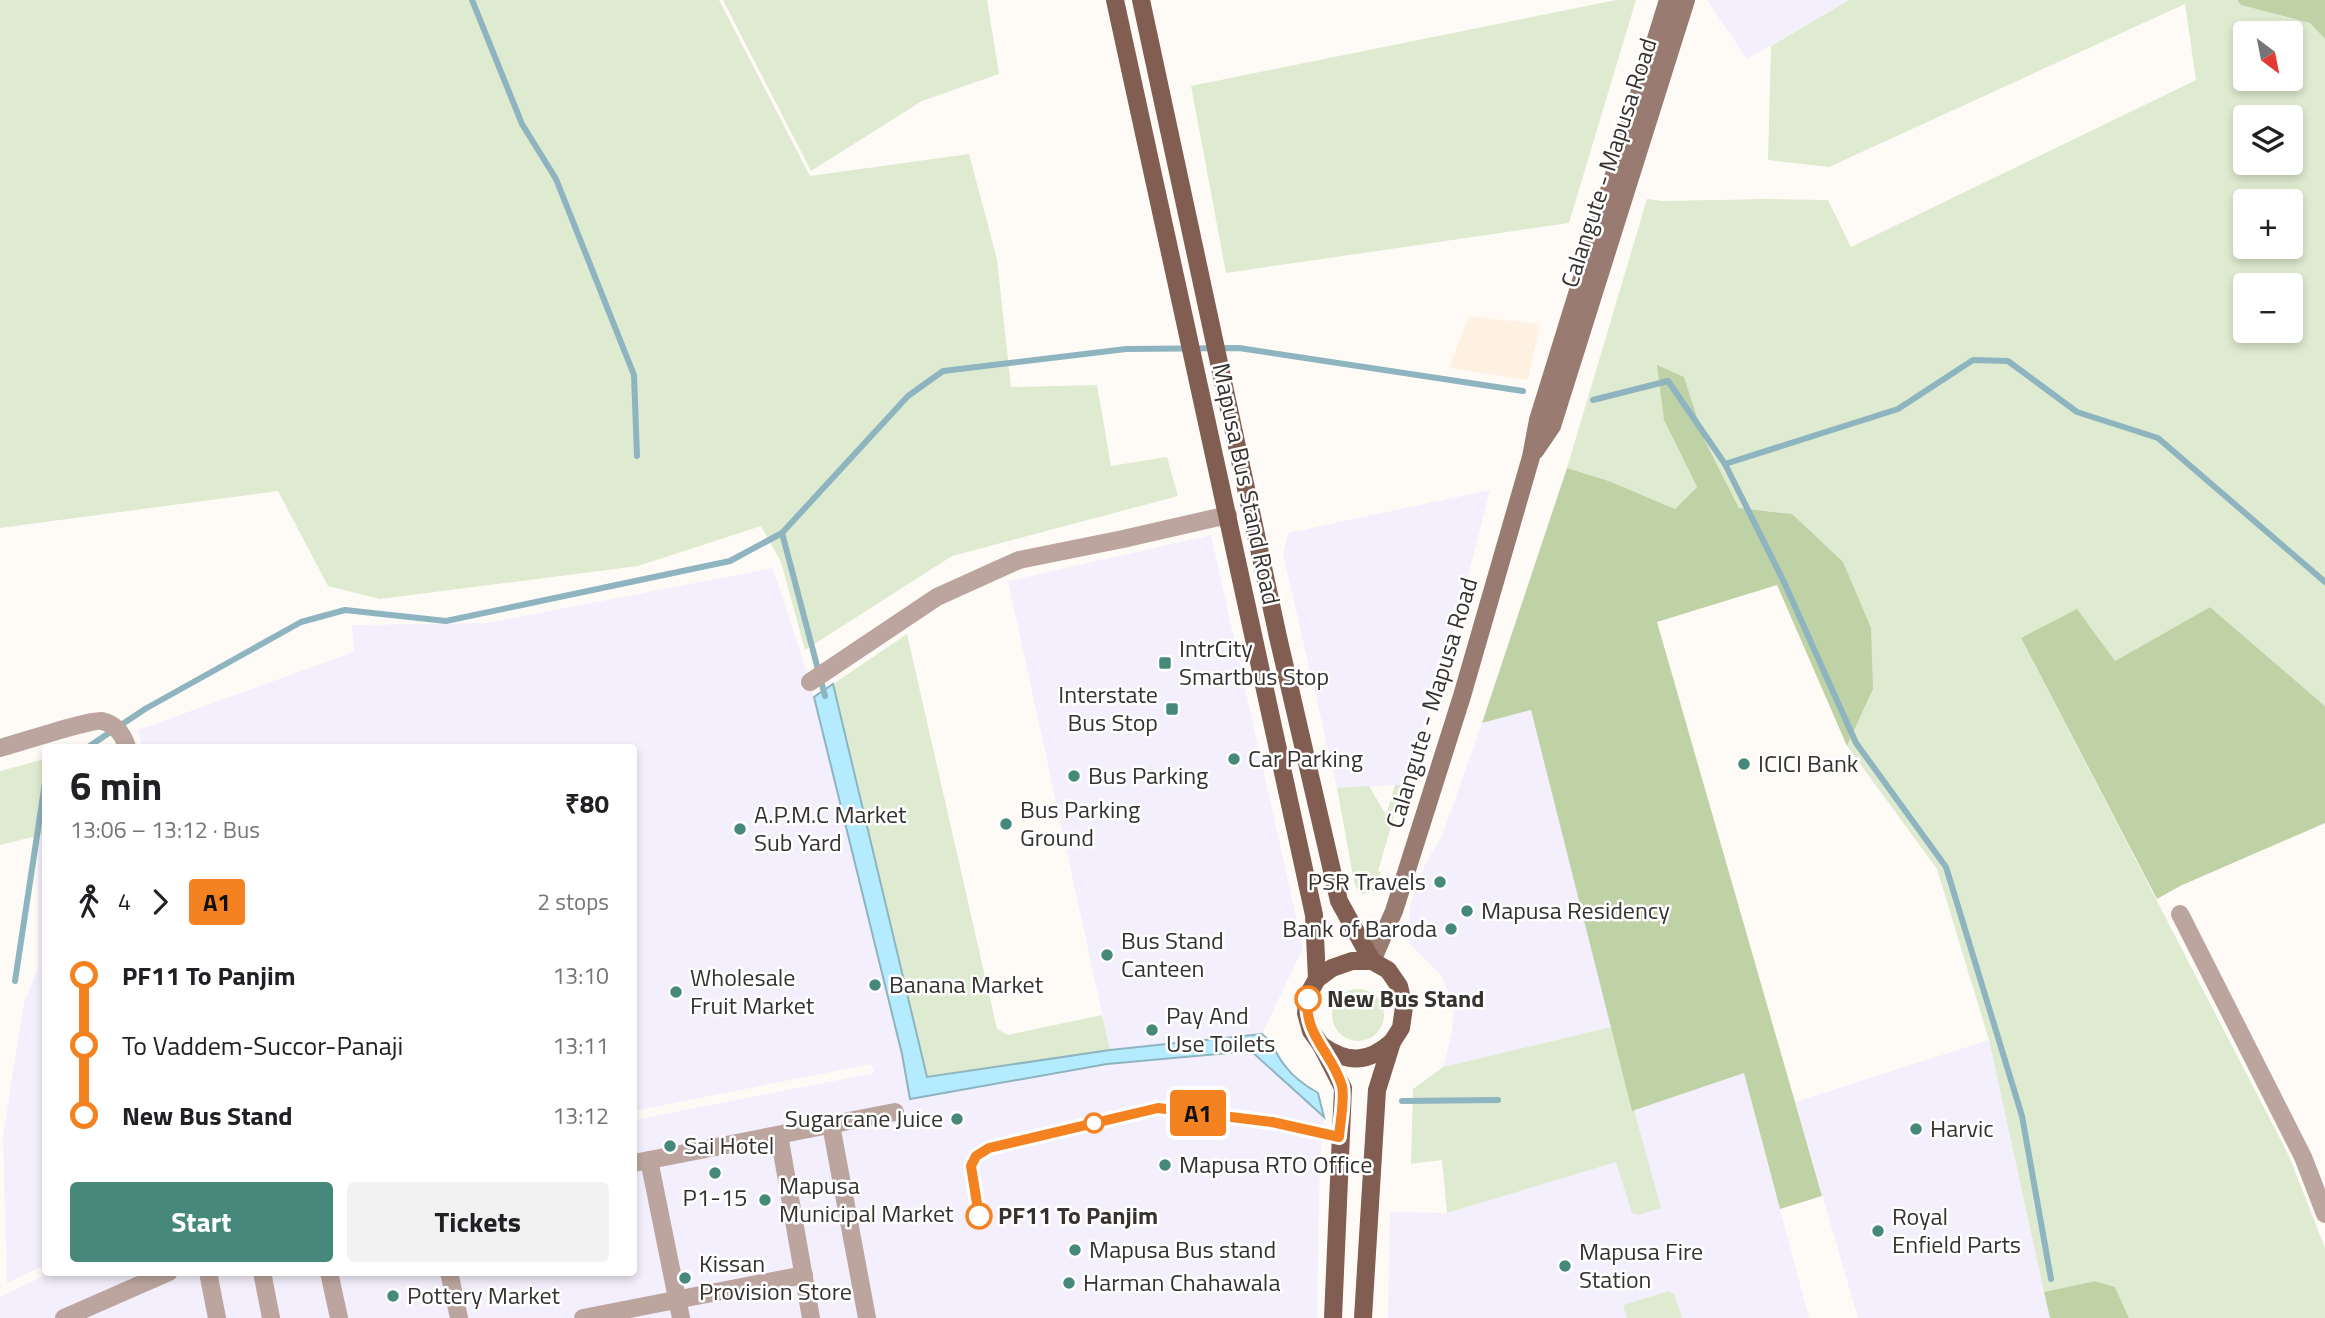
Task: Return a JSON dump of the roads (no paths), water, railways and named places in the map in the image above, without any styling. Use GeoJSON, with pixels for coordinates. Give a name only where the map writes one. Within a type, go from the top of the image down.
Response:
{"type":"FeatureCollection","features":[{"type":"Feature","properties":{"kind":"main road","name":"Mapusa Bus Stand Road"},"geometry":{"type":"LineString","coordinates":[[1115,0],[1314,915],[1317,979]]}},
{"type":"Feature","properties":{"kind":"main road","name":"Mapusa Bus Stand Road"},"geometry":{"type":"LineString","coordinates":[[1141,0],[1278,637],[1339,901],[1372,961]]}},
{"type":"Feature","properties":{"kind":"main road","name":"Calangute - Mapusa Road"},"geometry":{"type":"LineString","coordinates":[[1372,961],[1394,911],[1462,696],[1531,457],[1538,420],[1668,0]]}},
{"type":"Feature","properties":{"kind":"main road","name":"Calangute - Mapusa Road"},"geometry":{"type":"LineString","coordinates":[[1531,457],[1552,426],[1686,0]]}},
{"type":"Feature","properties":{"kind":"main road"},"geometry":{"type":"LineString","coordinates":[[1333,1318],[1343,1087],[1311,1031],[1306,1013],[1308,995],[1317,979],[1332,968],[1352,961],[1372,961],[1388,970],[1399,986],[1405,1007],[1401,1028],[1392,1042],[1377,1090],[1363,1318]]}},
{"type":"Feature","properties":{"kind":"main road"},"geometry":{"type":"LineString","coordinates":[[1321,1045],[1334,1054],[1350,1059],[1366,1058],[1380,1052],[1392,1042]]}},
{"type":"Feature","properties":{"kind":"street"},"geometry":{"type":"LineString","coordinates":[[810,682],[937,597],[1018,560],[1228,515]]}},
{"type":"Feature","properties":{"kind":"street"},"geometry":{"type":"LineString","coordinates":[[0,748],[98,720],[115,726],[126,744]]}},
{"type":"Feature","properties":{"kind":"street"},"geometry":{"type":"LineString","coordinates":[[2180,914],[2303,1157],[2325,1214]]}},
{"type":"Feature","properties":{"kind":"street"},"geometry":{"type":"LineString","coordinates":[[681,1318],[641,1162],[895,1112]]}},
{"type":"Feature","properties":{"kind":"street"},"geometry":{"type":"LineString","coordinates":[[831,1125],[867,1318]]}},
{"type":"Feature","properties":{"kind":"street"},"geometry":{"type":"LineString","coordinates":[[779,1135],[811,1318]]}},
{"type":"Feature","properties":{"kind":"street"},"geometry":{"type":"LineString","coordinates":[[583,1318],[804,1275]]}},
{"type":"Feature","properties":{"kind":"street"},"geometry":{"type":"LineString","coordinates":[[65,1318],[160,1276]]}},
{"type":"Feature","properties":{"kind":"street"},"geometry":{"type":"LineString","coordinates":[[209,1276],[217,1318]]}},
{"type":"Feature","properties":{"kind":"street"},"geometry":{"type":"LineString","coordinates":[[263,1276],[271,1318]]}},
{"type":"Feature","properties":{"kind":"street"},"geometry":{"type":"LineString","coordinates":[[330,1276],[339,1318]]}},
{"type":"Feature","properties":{"kind":"street"},"geometry":{"type":"LineString","coordinates":[[450,1276],[459,1318]]}},
{"type":"Feature","properties":{"kind":"water"},"geometry":{"type":"Polygon","coordinates":[[[833,684],[927,1077],[1110,1050],[1262,1034],[1293,1075],[1318,1093],[1324,1117],[1251,1051],[1107,1064],[910,1099],[902,1054],[814,697],[833,684]]]}},
{"type":"Feature","properties":{"kind":"waterway"},"geometry":{"type":"LineString","coordinates":[[472,0],[522,124],[556,179],[634,375],[637,456]]}},
{"type":"Feature","properties":{"kind":"waterway"},"geometry":{"type":"LineString","coordinates":[[92,744],[145,709],[301,622],[345,610],[446,621],[730,561],[782,533],[908,396],[943,371],[1126,349],[1239,348],[1523,391]]}},
{"type":"Feature","properties":{"kind":"waterway"},"geometry":{"type":"LineString","coordinates":[[1725,464],[1898,409],[1973,360],[2008,361],[2077,412],[2158,438],[2325,582]]}},
{"type":"Feature","properties":{"kind":"waterway"},"geometry":{"type":"LineString","coordinates":[[1593,400],[1668,381],[1725,464],[1784,582],[1856,743],[1946,867],[2022,1116],[2051,1279]]}},
{"type":"Feature","properties":{"kind":"waterway"},"geometry":{"type":"LineString","coordinates":[[782,533],[825,696]]}},
{"type":"Feature","properties":{"kind":"waterway"},"geometry":{"type":"LineString","coordinates":[[15,981],[42,802]]}},
{"type":"Feature","properties":{"kind":"waterway"},"geometry":{"type":"LineString","coordinates":[[1402,1101],[1498,1100]]}},
{"type":"Feature","properties":{"kind":"place","name":"IntrCity Smartbus Stop"},"geometry":{"type":"Point","coordinates":[1165,663]}},
{"type":"Feature","properties":{"kind":"place","name":"Interstate Bus Stop"},"geometry":{"type":"Point","coordinates":[1172,709]}},
{"type":"Feature","properties":{"kind":"place","name":"Car Parking"},"geometry":{"type":"Point","coordinates":[1234,759]}},
{"type":"Feature","properties":{"kind":"place","name":"ICICI Bank"},"geometry":{"type":"Point","coordinates":[1744,764]}},
{"type":"Feature","properties":{"kind":"place","name":"Bus Parking"},"geometry":{"type":"Point","coordinates":[1074,776]}},
{"type":"Feature","properties":{"kind":"place","name":"Bus Parking Ground"},"geometry":{"type":"Point","coordinates":[1006,824]}},
{"type":"Feature","properties":{"kind":"place","name":"A.P.M.C Market Sub Yard"},"geometry":{"type":"Point","coordinates":[740,829]}},
{"type":"Feature","properties":{"kind":"place","name":"PSR Travels"},"geometry":{"type":"Point","coordinates":[1440,882]}},
{"type":"Feature","properties":{"kind":"place","name":"Mapusa Residency"},"geometry":{"type":"Point","coordinates":[1467,911]}},
{"type":"Feature","properties":{"kind":"place","name":"Bank of Baroda"},"geometry":{"type":"Point","coordinates":[1451,929]}},
{"type":"Feature","properties":{"kind":"place","name":"Bus Stand Canteen"},"geometry":{"type":"Point","coordinates":[1107,955]}},
{"type":"Feature","properties":{"kind":"place","name":"Banana Market"},"geometry":{"type":"Point","coordinates":[875,985]}},
{"type":"Feature","properties":{"kind":"place","name":"Wholesale Fruit Market"},"geometry":{"type":"Point","coordinates":[676,992]}},
{"type":"Feature","properties":{"kind":"place","name":"New Bus Stand"},"geometry":{"type":"Point","coordinates":[1308,999]}},
{"type":"Feature","properties":{"kind":"place","name":"Pay And Use Toilets"},"geometry":{"type":"Point","coordinates":[1152,1030]}},
{"type":"Feature","properties":{"kind":"place","name":"Sugarcane Juice"},"geometry":{"type":"Point","coordinates":[957,1119]}},
{"type":"Feature","properties":{"kind":"place","name":"Harvic"},"geometry":{"type":"Point","coordinates":[1916,1129]}},
{"type":"Feature","properties":{"kind":"place","name":"Sai Hotel"},"geometry":{"type":"Point","coordinates":[670,1146]}},
{"type":"Feature","properties":{"kind":"place","name":"Mapusa RTO Office"},"geometry":{"type":"Point","coordinates":[1165,1165]}},
{"type":"Feature","properties":{"kind":"place","name":"P1-15"},"geometry":{"type":"Point","coordinates":[715,1173]}},
{"type":"Feature","properties":{"kind":"place","name":"Mapusa Municipal Market"},"geometry":{"type":"Point","coordinates":[765,1200]}},
{"type":"Feature","properties":{"kind":"place","name":"PF11 To Panjim"},"geometry":{"type":"Point","coordinates":[979,1216]}},
{"type":"Feature","properties":{"kind":"place","name":"Royal Enfield Parts"},"geometry":{"type":"Point","coordinates":[1878,1231]}},
{"type":"Feature","properties":{"kind":"place","name":"Mapusa Bus stand"},"geometry":{"type":"Point","coordinates":[1075,1250]}},
{"type":"Feature","properties":{"kind":"place","name":"Mapusa Fire Station"},"geometry":{"type":"Point","coordinates":[1565,1266]}},
{"type":"Feature","properties":{"kind":"place","name":"Kissan Provision Store"},"geometry":{"type":"Point","coordinates":[685,1278]}},
{"type":"Feature","properties":{"kind":"place","name":"Harman Chahawala"},"geometry":{"type":"Point","coordinates":[1069,1283]}},
{"type":"Feature","properties":{"kind":"place","name":"Pottery Market"},"geometry":{"type":"Point","coordinates":[393,1296]}}]}
